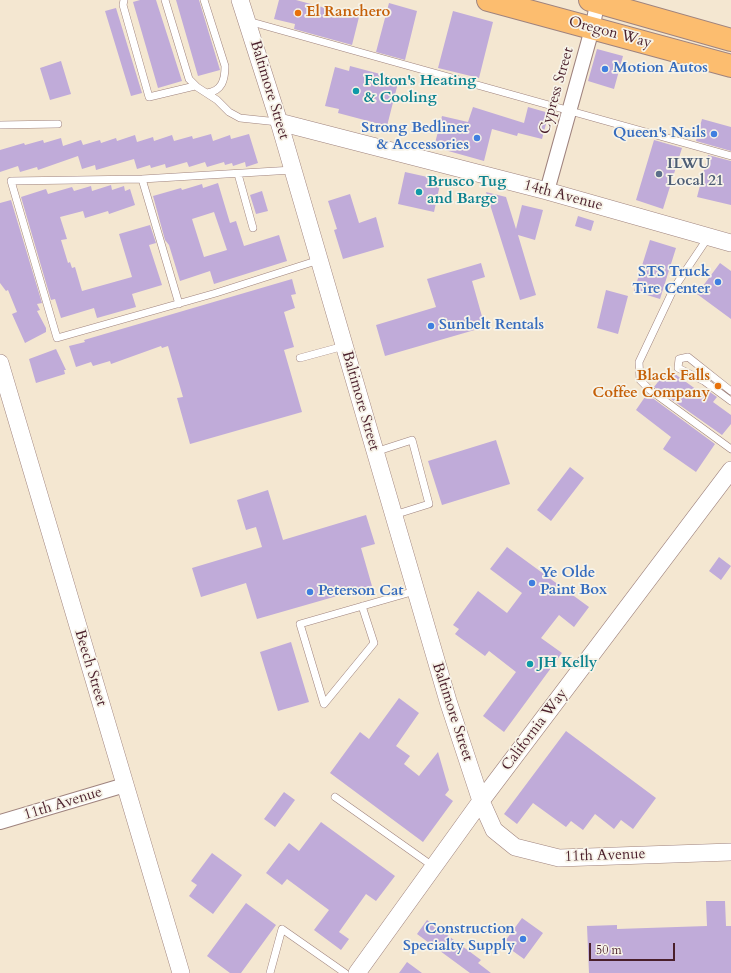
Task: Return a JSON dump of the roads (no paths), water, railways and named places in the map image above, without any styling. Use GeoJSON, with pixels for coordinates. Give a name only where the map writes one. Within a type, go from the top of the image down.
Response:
{"type":"FeatureCollection","features":[{"type":"Feature","properties":{"kind":"main road","name":"Oregon Way"},"geometry":{"type":"LineString","coordinates":[[488,0],[731,66]]}},
{"type":"Feature","properties":{"kind":"main road","name":"Oregon Way"},"geometry":{"type":"LineString","coordinates":[[595,1],[731,40]]}},
{"type":"Feature","properties":{"kind":"street","name":"Baltimore Street"},"geometry":{"type":"LineString","coordinates":[[240,0],[279,122],[448,701],[481,801]]}},
{"type":"Feature","properties":{"kind":"street","name":"Cypress Street"},"geometry":{"type":"LineString","coordinates":[[547,191],[592,29],[595,1]]}},
{"type":"Feature","properties":{"kind":"street","name":"14th Avenue"},"geometry":{"type":"LineString","coordinates":[[279,122],[547,191],[731,243]]}},
{"type":"Feature","properties":{"kind":"street","name":"Beech Street"},"geometry":{"type":"LineString","coordinates":[[0,363],[181,973]]}},
{"type":"Feature","properties":{"kind":"street","name":"California Way"},"geometry":{"type":"LineString","coordinates":[[357,973],[481,801],[725,488],[731,470]]}},
{"type":"Feature","properties":{"kind":"street","name":"11th Avenue"},"geometry":{"type":"LineString","coordinates":[[0,822],[125,785]]}},
{"type":"Feature","properties":{"kind":"street","name":"11th Avenue"},"geometry":{"type":"LineString","coordinates":[[481,801],[494,830],[515,847],[559,858],[731,852]]}},
{"type":"Feature","properties":{"kind":"lane"},"geometry":{"type":"LineString","coordinates":[[124,0],[123,5],[149,97],[195,86]]}},
{"type":"Feature","properties":{"kind":"lane"},"geometry":{"type":"LineString","coordinates":[[165,0],[189,80],[229,112],[240,118],[279,122]]}},
{"type":"Feature","properties":{"kind":"lane"},"geometry":{"type":"LineString","coordinates":[[204,0],[225,66],[225,77],[221,87],[215,92],[207,93]]}},
{"type":"Feature","properties":{"kind":"lane"},"geometry":{"type":"LineString","coordinates":[[247,21],[731,156]]}},
{"type":"Feature","properties":{"kind":"lane"},"geometry":{"type":"LineString","coordinates":[[0,124],[58,124]]}},
{"type":"Feature","properties":{"kind":"lane"},"geometry":{"type":"LineString","coordinates":[[293,170],[142,179],[11,182],[58,338],[178,304],[319,260]]}},
{"type":"Feature","properties":{"kind":"lane"},"geometry":{"type":"LineString","coordinates":[[238,174],[254,228]]}},
{"type":"Feature","properties":{"kind":"lane"},"geometry":{"type":"LineString","coordinates":[[142,179],[178,304]]}},
{"type":"Feature","properties":{"kind":"lane"},"geometry":{"type":"LineString","coordinates":[[709,236],[674,288],[639,362],[640,380],[650,390],[731,449]]}},
{"type":"Feature","properties":{"kind":"lane"},"geometry":{"type":"LineString","coordinates":[[300,358],[344,346]]}},
{"type":"Feature","properties":{"kind":"lane"},"geometry":{"type":"LineString","coordinates":[[731,391],[688,356],[679,359],[678,368],[704,381],[731,400]]}},
{"type":"Feature","properties":{"kind":"lane"},"geometry":{"type":"LineString","coordinates":[[375,452],[412,440],[429,504],[394,515]]}},
{"type":"Feature","properties":{"kind":"lane"},"geometry":{"type":"LineString","coordinates":[[362,606],[374,643],[324,704],[300,624],[362,606],[416,591]]}},
{"type":"Feature","properties":{"kind":"lane"},"geometry":{"type":"LineString","coordinates":[[335,797],[434,867]]}},
{"type":"Feature","properties":{"kind":"lane"},"geometry":{"type":"LineString","coordinates":[[270,973],[282,929],[345,973]]}},
{"type":"Feature","properties":{"kind":"place","name":"El Ranchero"},"geometry":{"type":"Point","coordinates":[298,13]}},
{"type":"Feature","properties":{"kind":"place","name":"Motion Autos"},"geometry":{"type":"Point","coordinates":[605,69]}},
{"type":"Feature","properties":{"kind":"place","name":"Felton's Heating & Cooling"},"geometry":{"type":"Point","coordinates":[356,91]}},
{"type":"Feature","properties":{"kind":"place","name":"Queen's Nails"},"geometry":{"type":"Point","coordinates":[714,134]}},
{"type":"Feature","properties":{"kind":"place","name":"Strong Bedliner & Accessories"},"geometry":{"type":"Point","coordinates":[477,138]}},
{"type":"Feature","properties":{"kind":"place","name":"ILWU Local 21"},"geometry":{"type":"Point","coordinates":[659,174]}},
{"type":"Feature","properties":{"kind":"place","name":"Brusco Tug and Barge"},"geometry":{"type":"Point","coordinates":[419,192]}},
{"type":"Feature","properties":{"kind":"place","name":"STS Truck Tire Center"},"geometry":{"type":"Point","coordinates":[718,282]}},
{"type":"Feature","properties":{"kind":"place","name":"Sunbelt Rentals"},"geometry":{"type":"Point","coordinates":[431,326]}},
{"type":"Feature","properties":{"kind":"place","name":"Black Falls Coffee Company"},"geometry":{"type":"Point","coordinates":[718,386]}},
{"type":"Feature","properties":{"kind":"place","name":"Ye Olde Paint Box"},"geometry":{"type":"Point","coordinates":[532,583]}},
{"type":"Feature","properties":{"kind":"place","name":"Peterson Cat"},"geometry":{"type":"Point","coordinates":[310,592]}},
{"type":"Feature","properties":{"kind":"place","name":"JH Kelly"},"geometry":{"type":"Point","coordinates":[530,664]}},
{"type":"Feature","properties":{"kind":"place","name":"Construction Specialty Supply"},"geometry":{"type":"Point","coordinates":[523,939]}}]}
